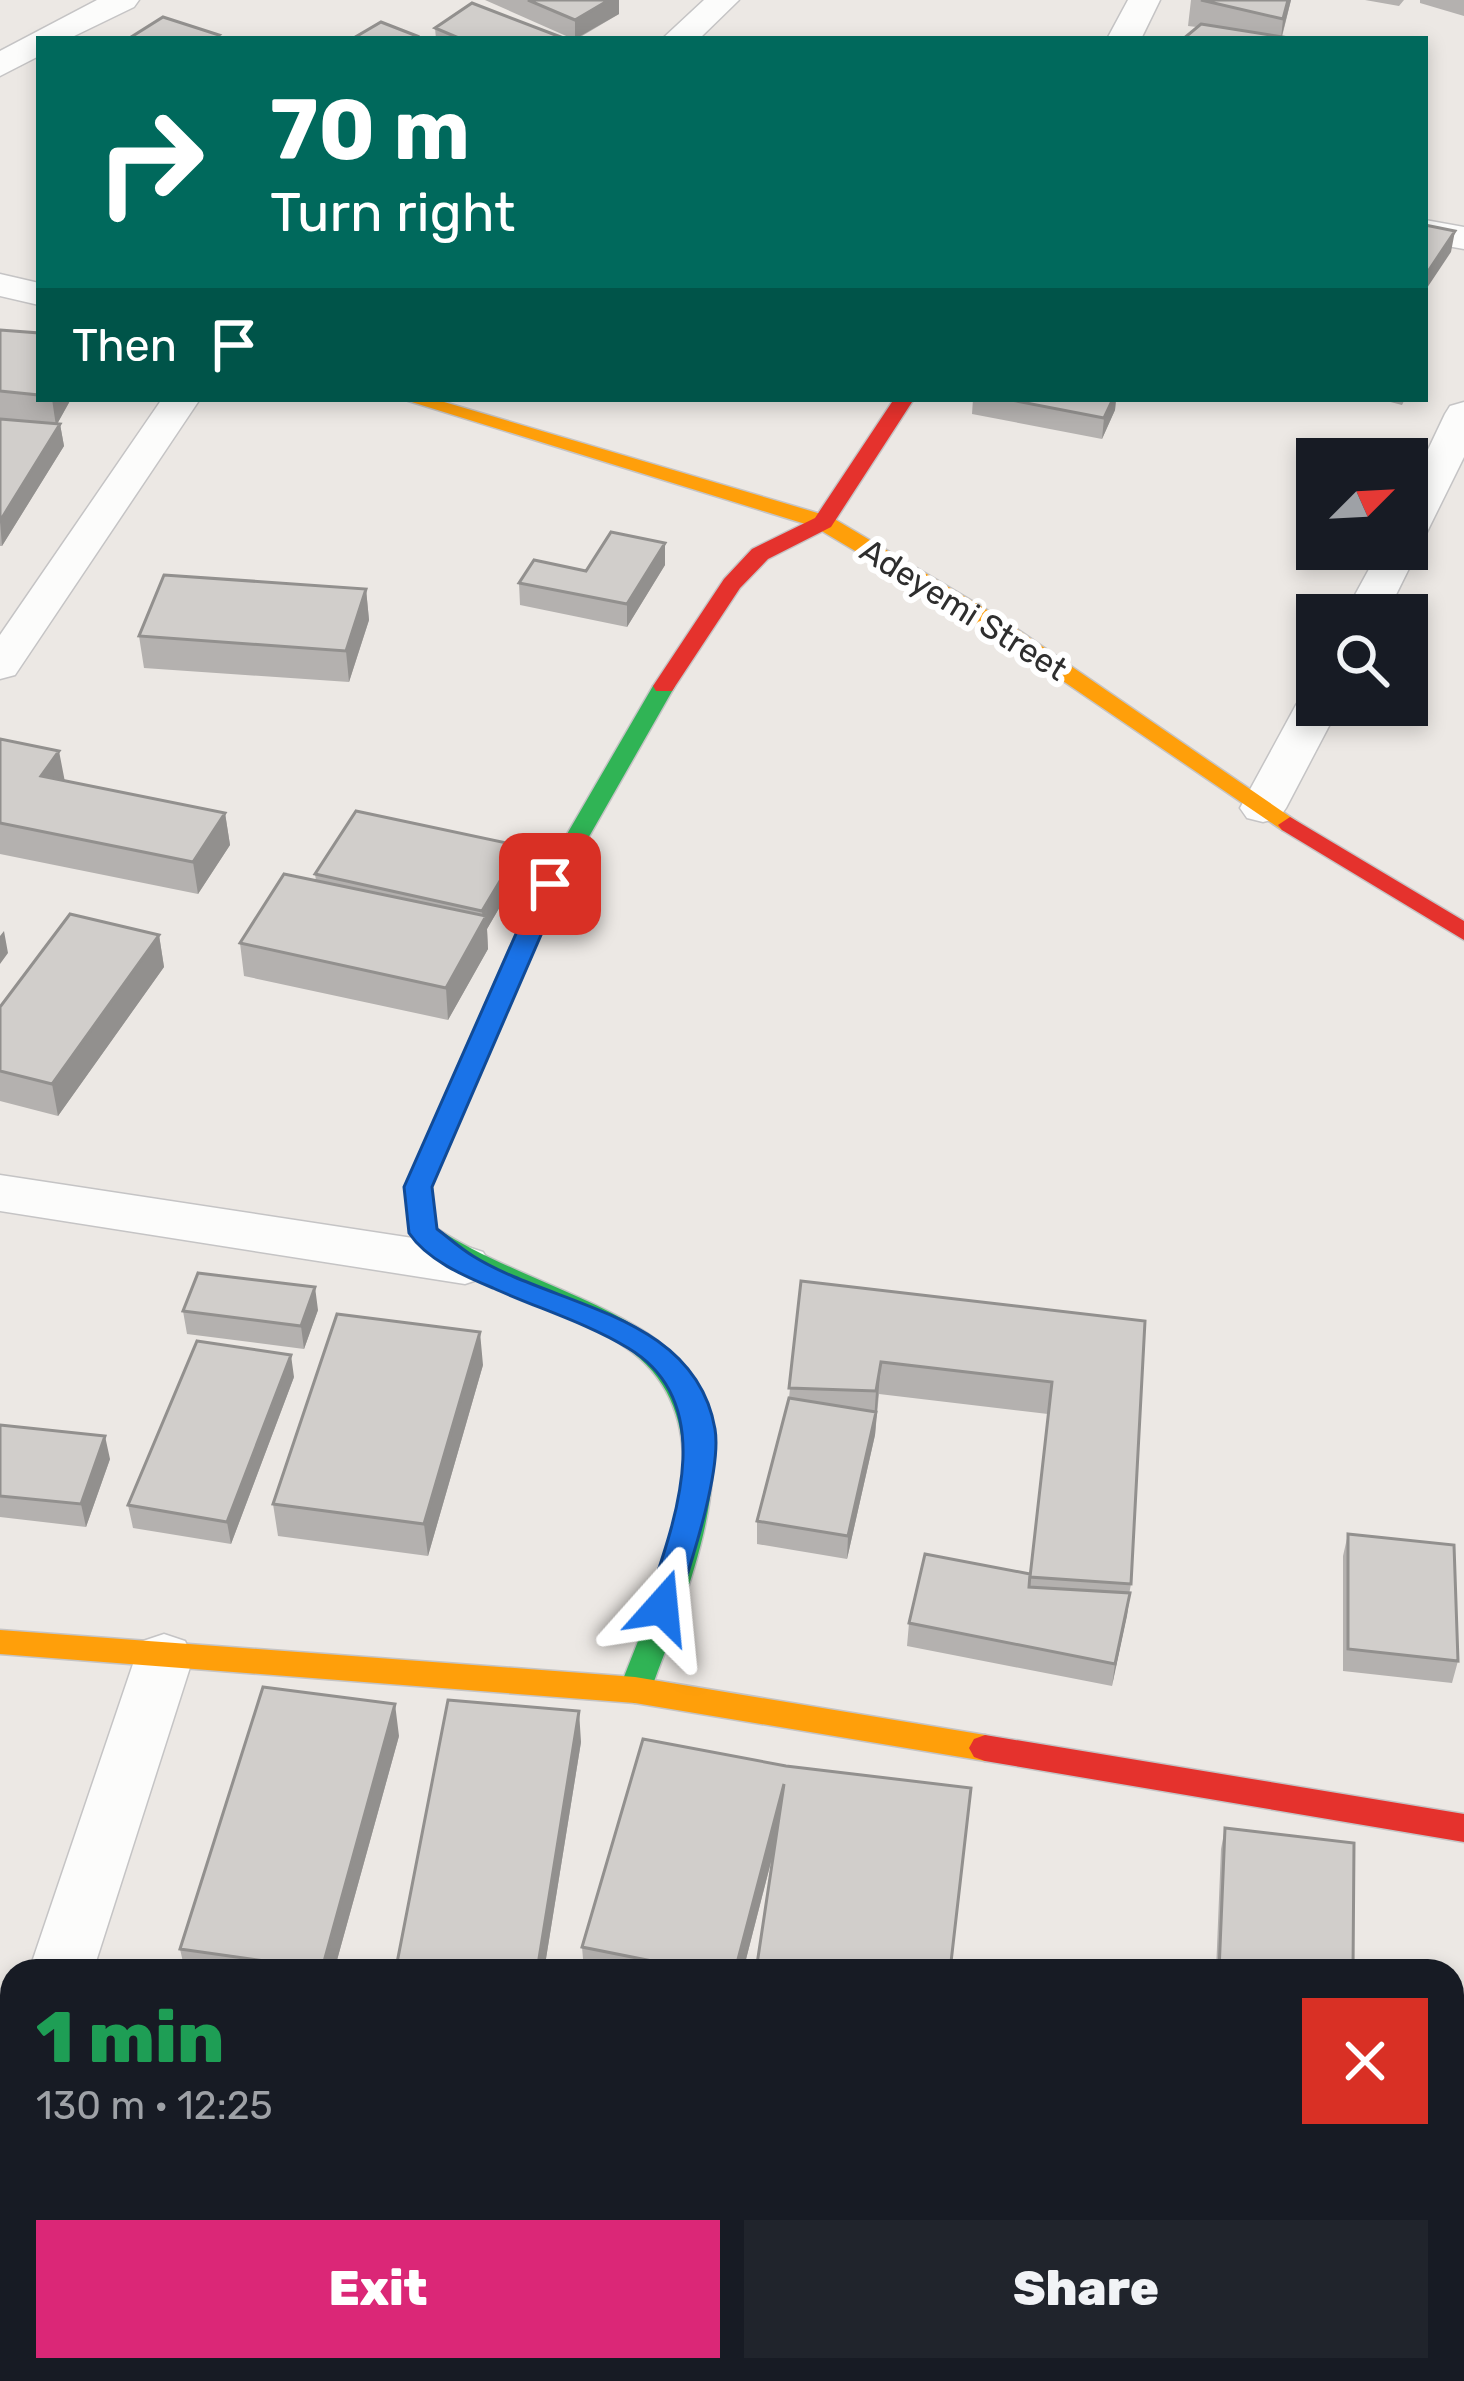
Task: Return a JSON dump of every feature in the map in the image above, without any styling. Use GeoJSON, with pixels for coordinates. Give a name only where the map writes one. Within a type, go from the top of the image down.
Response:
{"type":"FeatureCollection","features":[{"type":"Feature","properties":{"kind":"street"},"geometry":{"type":"LineString","coordinates":[[49,36],[123,0]]}},
{"type":"Feature","properties":{"kind":"street"},"geometry":{"type":"LineString","coordinates":[[683,36],[723,0]]}},
{"type":"Feature","properties":{"kind":"street"},"geometry":{"type":"LineString","coordinates":[[1125,36],[1139,1]]}},
{"type":"Feature","properties":{"kind":"street"},"geometry":{"type":"LineString","coordinates":[[0,66],[36,43]]}},
{"type":"Feature","properties":{"kind":"street"},"geometry":{"type":"LineString","coordinates":[[1428,232],[1464,238]]}},
{"type":"Feature","properties":{"kind":"street"},"geometry":{"type":"LineString","coordinates":[[0,285],[36,293]]}},
{"type":"Feature","properties":{"kind":"street"},"geometry":{"type":"LineString","coordinates":[[0,666],[179,402]]}},
{"type":"Feature","properties":{"kind":"street","name":"Adeyemi Street"},"geometry":{"type":"LineString","coordinates":[[422,402],[823,522],[995,625],[1263,808],[1464,932]]}},
{"type":"Feature","properties":{"kind":"street"},"geometry":{"type":"LineString","coordinates":[[635,1690],[688,1525],[701,1430],[678,1376],[640,1341],[465,1265],[423,1233],[418,1187],[550,884],[639,724],[732,584],[760,554],[823,522],[902,402]]}},
{"type":"Feature","properties":{"kind":"street"},"geometry":{"type":"LineString","coordinates":[[1448,495],[1464,414]]}},
{"type":"Feature","properties":{"kind":"street"},"geometry":{"type":"LineString","coordinates":[[1263,808],[1307,726]]}},
{"type":"Feature","properties":{"kind":"street"},"geometry":{"type":"LineString","coordinates":[[0,1193],[465,1265]]}},
{"type":"Feature","properties":{"kind":"street"},"geometry":{"type":"LineString","coordinates":[[0,1642],[635,1690],[1464,1828]]}},
{"type":"Feature","properties":{"kind":"street"},"geometry":{"type":"LineString","coordinates":[[65,1959],[164,1658]]}},
{"type":"Feature","properties":{"kind":"building"},"geometry":{"type":"Polygon","coordinates":[[[528,0],[609,0],[575,20],[528,0]]]}},
{"type":"Feature","properties":{"kind":"building"},"geometry":{"type":"Polygon","coordinates":[[[1201,0],[1288,0],[1283,19],[1201,0]]]}},
{"type":"Feature","properties":{"kind":"building"},"geometry":{"type":"Polygon","coordinates":[[[472,3],[558,36],[454,36],[435,28],[472,3]]]}},
{"type":"Feature","properties":{"kind":"building"},"geometry":{"type":"Polygon","coordinates":[[[163,17],[219,35],[218,36],[133,36],[163,17]]]}},
{"type":"Feature","properties":{"kind":"building"},"geometry":{"type":"Polygon","coordinates":[[[381,22],[417,36],[357,36],[381,22]]]}},
{"type":"Feature","properties":{"kind":"building"},"geometry":{"type":"Polygon","coordinates":[[[1201,24],[1276,36],[1187,36],[1201,24]]]}},
{"type":"Feature","properties":{"kind":"building"},"geometry":{"type":"Polygon","coordinates":[[[1428,226],[1455,231],[1428,272],[1428,226]]]}},
{"type":"Feature","properties":{"kind":"building"},"geometry":{"type":"Polygon","coordinates":[[[0,330],[36,333],[36,395],[0,391],[0,330]]]}},
{"type":"Feature","properties":{"kind":"building"},"geometry":{"type":"Polygon","coordinates":[[[1021,402],[1112,402],[1104,418],[1021,402]]]}},
{"type":"Feature","properties":{"kind":"building"},"geometry":{"type":"Polygon","coordinates":[[[0,419],[60,424],[0,521],[0,419]]]}},
{"type":"Feature","properties":{"kind":"building"},"geometry":{"type":"Polygon","coordinates":[[[611,532],[665,543],[627,604],[519,583],[534,560],[586,571],[611,532]]]}},
{"type":"Feature","properties":{"kind":"building"},"geometry":{"type":"Polygon","coordinates":[[[164,575],[366,589],[346,651],[139,636],[164,575]]]}},
{"type":"Feature","properties":{"kind":"building"},"geometry":{"type":"Polygon","coordinates":[[[0,739],[59,751],[41,776],[225,813],[193,862],[0,823],[0,739]]]}},
{"type":"Feature","properties":{"kind":"building"},"geometry":{"type":"Polygon","coordinates":[[[356,811],[521,846],[482,911],[315,874],[356,811]]]}},
{"type":"Feature","properties":{"kind":"building"},"geometry":{"type":"Polygon","coordinates":[[[284,874],[486,916],[446,988],[240,943],[284,874]]]}},
{"type":"Feature","properties":{"kind":"building"},"geometry":{"type":"Polygon","coordinates":[[[70,914],[159,935],[52,1084],[0,1071],[0,1007],[70,914]]]}},
{"type":"Feature","properties":{"kind":"building"},"geometry":{"type":"Polygon","coordinates":[[[198,1273],[315,1287],[301,1326],[183,1311],[198,1273]]]}},
{"type":"Feature","properties":{"kind":"building"},"geometry":{"type":"Polygon","coordinates":[[[801,1281],[1145,1321],[1131,1584],[1030,1577],[1052,1382],[881,1362],[876,1391],[789,1388],[801,1281]]]}},
{"type":"Feature","properties":{"kind":"building"},"geometry":{"type":"Polygon","coordinates":[[[337,1314],[480,1332],[424,1524],[273,1504],[337,1314]]]}},
{"type":"Feature","properties":{"kind":"building"},"geometry":{"type":"Polygon","coordinates":[[[197,1341],[291,1355],[227,1522],[128,1505],[197,1341]]]}},
{"type":"Feature","properties":{"kind":"building"},"geometry":{"type":"Polygon","coordinates":[[[789,1398],[876,1412],[848,1536],[757,1521],[789,1398]]]}},
{"type":"Feature","properties":{"kind":"building"},"geometry":{"type":"Polygon","coordinates":[[[0,1425],[105,1436],[81,1504],[0,1496],[0,1425]]]}},
{"type":"Feature","properties":{"kind":"building"},"geometry":{"type":"Polygon","coordinates":[[[1348,1534],[1454,1545],[1458,1661],[1348,1649],[1348,1534]]]}},
{"type":"Feature","properties":{"kind":"building"},"geometry":{"type":"Polygon","coordinates":[[[925,1554],[1030,1574],[1029,1587],[1130,1593],[1115,1664],[909,1623],[925,1554]]]}},
{"type":"Feature","properties":{"kind":"building"},"geometry":{"type":"Polygon","coordinates":[[[263,1687],[395,1704],[325,1959],[251,1959],[180,1949],[263,1687]]]}},
{"type":"Feature","properties":{"kind":"building"},"geometry":{"type":"Polygon","coordinates":[[[448,1700],[579,1711],[539,1959],[398,1959],[448,1700]]]}},
{"type":"Feature","properties":{"kind":"building"},"geometry":{"type":"Polygon","coordinates":[[[643,1739],[786,1766],[971,1788],[951,1959],[758,1959],[784,1784],[738,1959],[642,1959],[582,1947],[643,1739]]]}},
{"type":"Feature","properties":{"kind":"building"},"geometry":{"type":"Polygon","coordinates":[[[1225,1828],[1354,1843],[1353,1959],[1220,1959],[1225,1828]]]}},
{"type":"Feature","properties":{"kind":"traffic: fast"},"geometry":{"type":"LineString","coordinates":[[635,1690],[667,1603],[695,1503],[699,1454],[693,1409],[672,1370],[635,1339],[474,1263],[423,1233],[418,1187],[550,884],[664,686]]}},
{"type":"Feature","properties":{"kind":"traffic: slow"},"geometry":{"type":"LineString","coordinates":[[422,402],[823,522],[996,625],[1290,825]]}},
{"type":"Feature","properties":{"kind":"traffic: slow"},"geometry":{"type":"LineString","coordinates":[[0,1642],[635,1690],[985,1748]]}},
{"type":"Feature","properties":{"kind":"traffic: jam"},"geometry":{"type":"LineString","coordinates":[[664,686],[732,584],[760,554],[823,522],[902,402]]}},
{"type":"Feature","properties":{"kind":"traffic: jam"},"geometry":{"type":"LineString","coordinates":[[1290,825],[1464,932]]}},
{"type":"Feature","properties":{"kind":"traffic: jam"},"geometry":{"type":"LineString","coordinates":[[985,1748],[1464,1828]]}},
{"type":"Feature","properties":{"kind":"route"},"geometry":{"type":"LineString","coordinates":[[550,884],[418,1187],[423,1233],[465,1265],[640,1341],[678,1376],[701,1430],[688,1525],[662,1607]]}}]}
